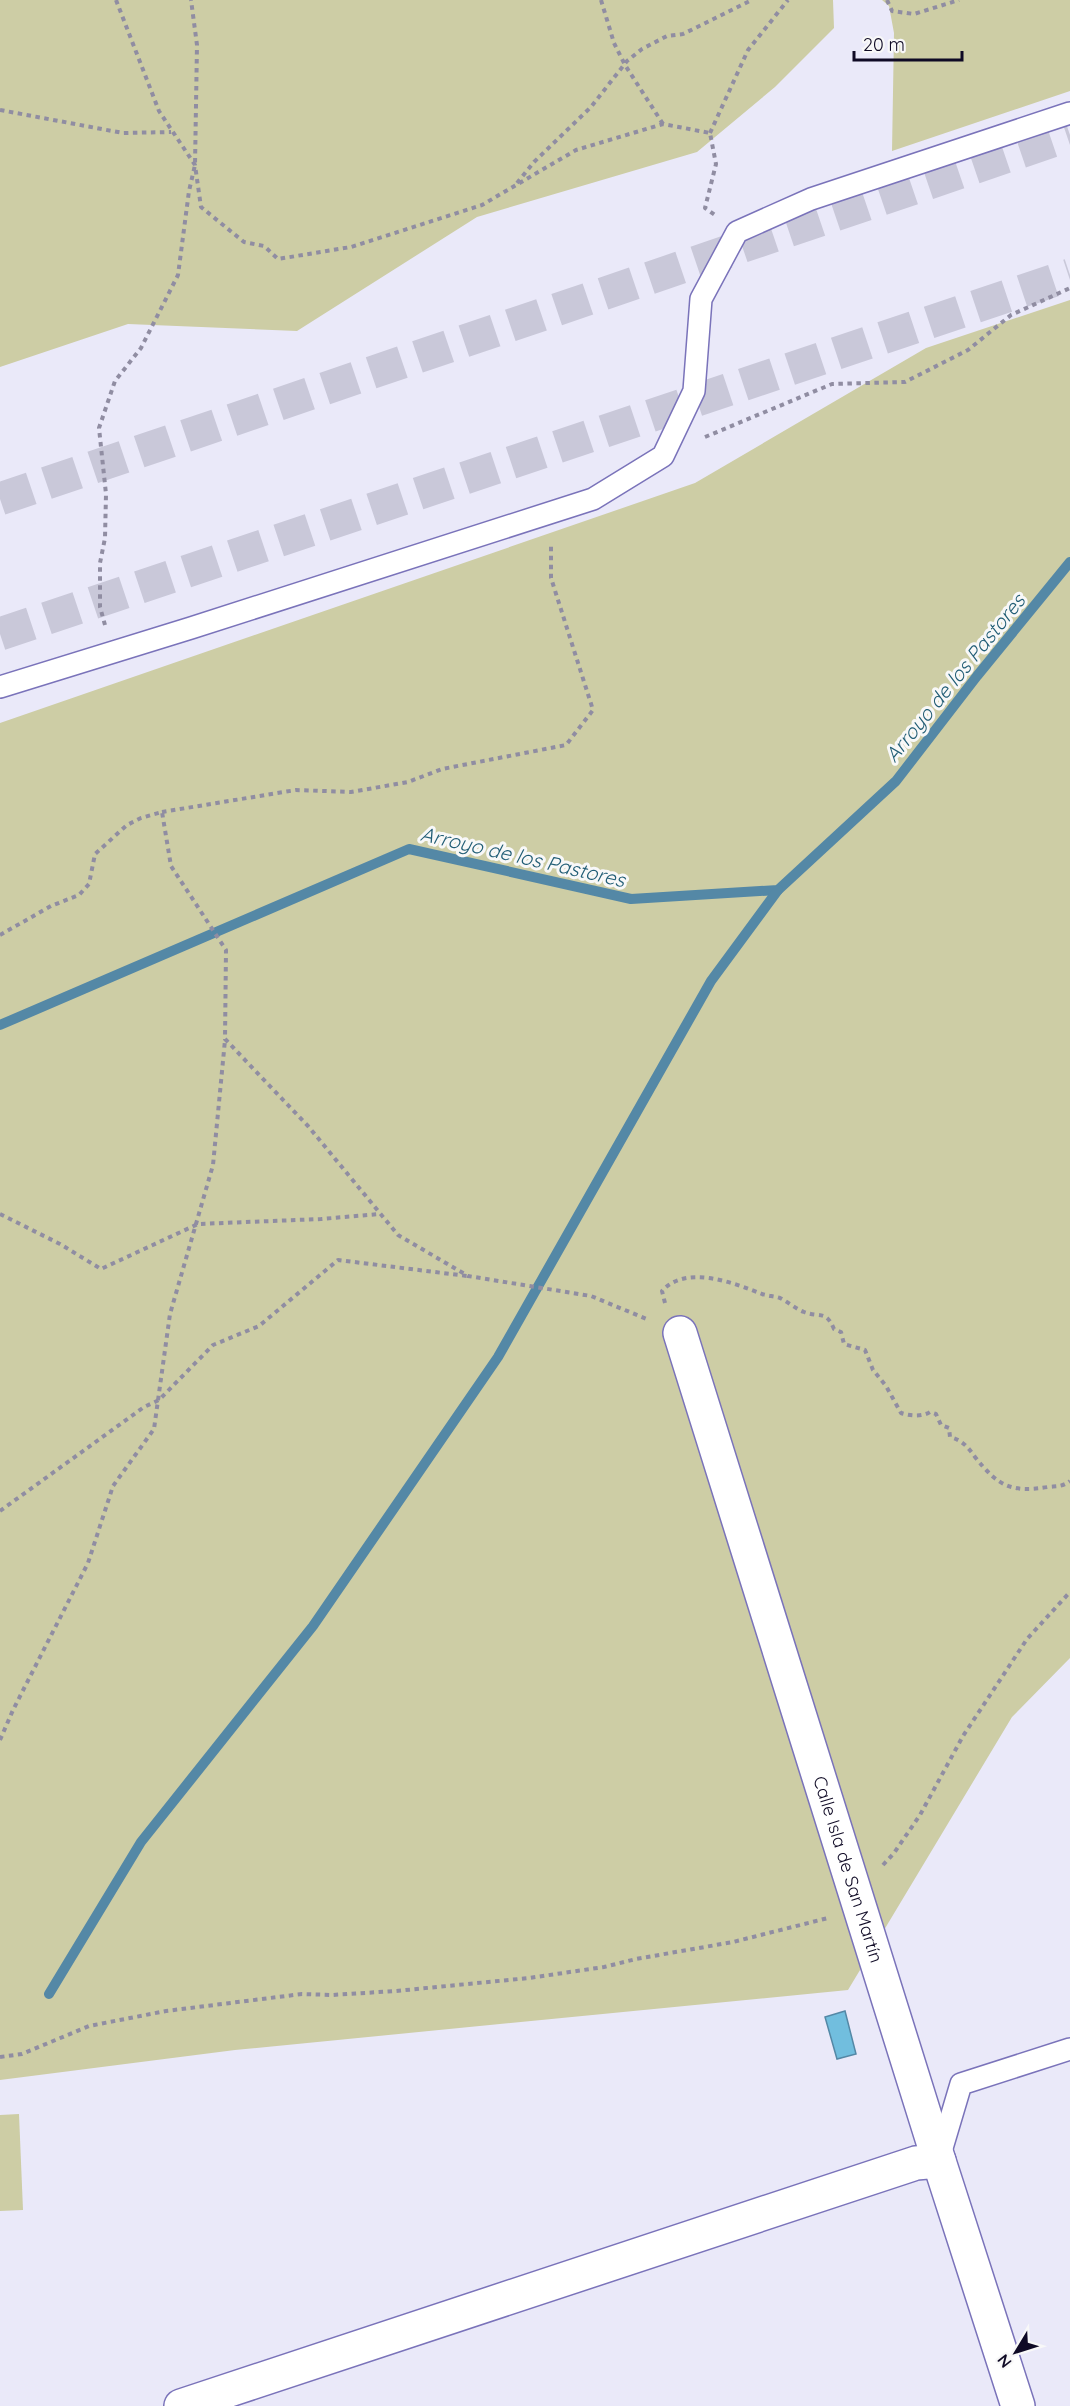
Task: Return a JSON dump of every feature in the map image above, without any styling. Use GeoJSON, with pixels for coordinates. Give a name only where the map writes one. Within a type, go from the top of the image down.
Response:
{"type":"FeatureCollection","features":[{"type":"Feature","properties":{"kind":"street","name":"Calle Isla de San Martín"},"geometry":{"type":"LineString","coordinates":[[672,1330],[1018,2406]]}},
{"type":"Feature","properties":{"kind":"street"},"geometry":{"type":"LineString","coordinates":[[181,2406],[916,2163],[939,2161]]}},
{"type":"Feature","properties":{"kind":"lane"},"geometry":{"type":"LineString","coordinates":[[0,687],[593,499],[663,456],[694,391],[701,299],[737,232],[811,199],[1070,113]]}},
{"type":"Feature","properties":{"kind":"lane"},"geometry":{"type":"LineString","coordinates":[[939,2161],[961,2085],[1070,2049]]}},
{"type":"Feature","properties":{"kind":"path"},"geometry":{"type":"LineString","coordinates":[[114,652],[100,607],[100,563],[105,538],[106,494],[99,428],[115,381],[141,348],[178,274],[189,191],[195,165],[159,111],[116,0]]}},
{"type":"Feature","properties":{"kind":"path"},"geometry":{"type":"LineString","coordinates":[[191,0],[197,45],[195,165],[201,207],[244,242],[264,246],[278,259],[351,247],[482,205],[576,150],[663,124],[710,133]]}},
{"type":"Feature","properties":{"kind":"path"},"geometry":{"type":"LineString","coordinates":[[602,0],[614,43],[625,65],[663,124]]}},
{"type":"Feature","properties":{"kind":"path"},"geometry":{"type":"LineString","coordinates":[[516,185],[534,162],[591,107],[625,65],[642,49],[667,36],[683,34],[752,0]]}},
{"type":"Feature","properties":{"kind":"path"},"geometry":{"type":"LineString","coordinates":[[737,232],[705,208],[716,164],[710,133],[748,50],[788,0]]}},
{"type":"Feature","properties":{"kind":"path"},"geometry":{"type":"LineString","coordinates":[[887,0],[892,11],[914,15],[959,0]]}},
{"type":"Feature","properties":{"kind":"path"},"geometry":{"type":"LineString","coordinates":[[0,110],[123,133],[172,132]]}},
{"type":"Feature","properties":{"kind":"path"},"geometry":{"type":"LineString","coordinates":[[663,456],[762,411],[832,384],[905,382],[968,350],[1011,315],[1070,288]]}},
{"type":"Feature","properties":{"kind":"path"},"geometry":{"type":"LineString","coordinates":[[0,934],[51,906],[79,895],[89,884],[95,854],[127,825],[141,818],[162,812],[296,790],[351,792],[408,782],[442,769],[566,746],[593,710],[551,578],[551,537]]}},
{"type":"Feature","properties":{"kind":"path"},"geometry":{"type":"LineString","coordinates":[[0,1740],[22,1691],[88,1563],[113,1486],[154,1429],[170,1314],[198,1224],[213,1165],[225,1039],[226,950],[171,866],[162,812]]}},
{"type":"Feature","properties":{"kind":"path"},"geometry":{"type":"LineString","coordinates":[[225,1039],[308,1126],[398,1235],[468,1276],[591,1296],[672,1330]]}},
{"type":"Feature","properties":{"kind":"path"},"geometry":{"type":"LineString","coordinates":[[0,1214],[60,1244],[101,1269],[198,1224],[381,1214]]}},
{"type":"Feature","properties":{"kind":"path"},"geometry":{"type":"LineString","coordinates":[[0,1511],[144,1407],[159,1400],[213,1345],[259,1326],[338,1260],[486,1279]]}},
{"type":"Feature","properties":{"kind":"path"},"geometry":{"type":"LineString","coordinates":[[672,1330],[662,1291],[669,1283],[684,1278],[719,1279],[777,1297],[805,1312],[823,1315],[831,1321],[834,1329],[841,1332],[844,1344],[865,1350],[873,1370],[886,1386],[901,1413],[911,1416],[925,1415],[930,1412],[936,1414],[940,1425],[949,1428],[950,1437],[958,1439],[969,1448],[998,1481],[1025,1491],[1064,1486],[1070,1482]]}},
{"type":"Feature","properties":{"kind":"path"},"geometry":{"type":"LineString","coordinates":[[0,2057],[22,2054],[89,2026],[166,2011],[302,1994],[371,1992],[529,1978],[604,1967],[636,1959],[734,1942],[787,1927],[826,1920],[855,1894],[894,1853],[920,1815],[963,1736],[1016,1656],[1070,1592]]}},
{"type":"Feature","properties":{"kind":"green space"},"geometry":{"type":"Polygon","coordinates":[[[0,0],[833,0],[834,28],[775,87],[697,152],[477,217],[297,331],[128,324],[0,367],[0,0]]]}},
{"type":"Feature","properties":{"kind":"green space"},"geometry":{"type":"Polygon","coordinates":[[[882,0],[1070,0],[1070,91],[892,151],[894,33],[889,6],[882,0]]]}},
{"type":"Feature","properties":{"kind":"green space"},"geometry":{"type":"Polygon","coordinates":[[[1070,300],[1070,1658],[1012,1717],[848,1990],[235,2050],[0,2080],[0,723],[695,483],[926,348],[1070,300]]]}},
{"type":"Feature","properties":{"kind":"green space"},"geometry":{"type":"Polygon","coordinates":[[[19,2114],[23,2210],[0,2211],[0,2115],[19,2114]]]}},
{"type":"Feature","properties":{"kind":"water"},"geometry":{"type":"Polygon","coordinates":[[[845,2011],[856,2054],[837,2059],[825,2017],[845,2011]]]}},
{"type":"Feature","properties":{"kind":"waterway","name":"Arroyo de los Pastores"},"geometry":{"type":"LineString","coordinates":[[0,1025],[409,849],[631,899],[778,890],[896,781],[977,676],[1070,562]]}},
{"type":"Feature","properties":{"kind":"waterway"},"geometry":{"type":"LineString","coordinates":[[49,1994],[141,1842],[313,1626],[498,1357],[711,981],[778,890]]}},
{"type":"Feature","properties":{"kind":"tunnel"},"geometry":{"type":"LineString","coordinates":[[0,499],[1070,135]]}},
{"type":"Feature","properties":{"kind":"tunnel"},"geometry":{"type":"LineString","coordinates":[[0,634],[1070,275]]}}]}
